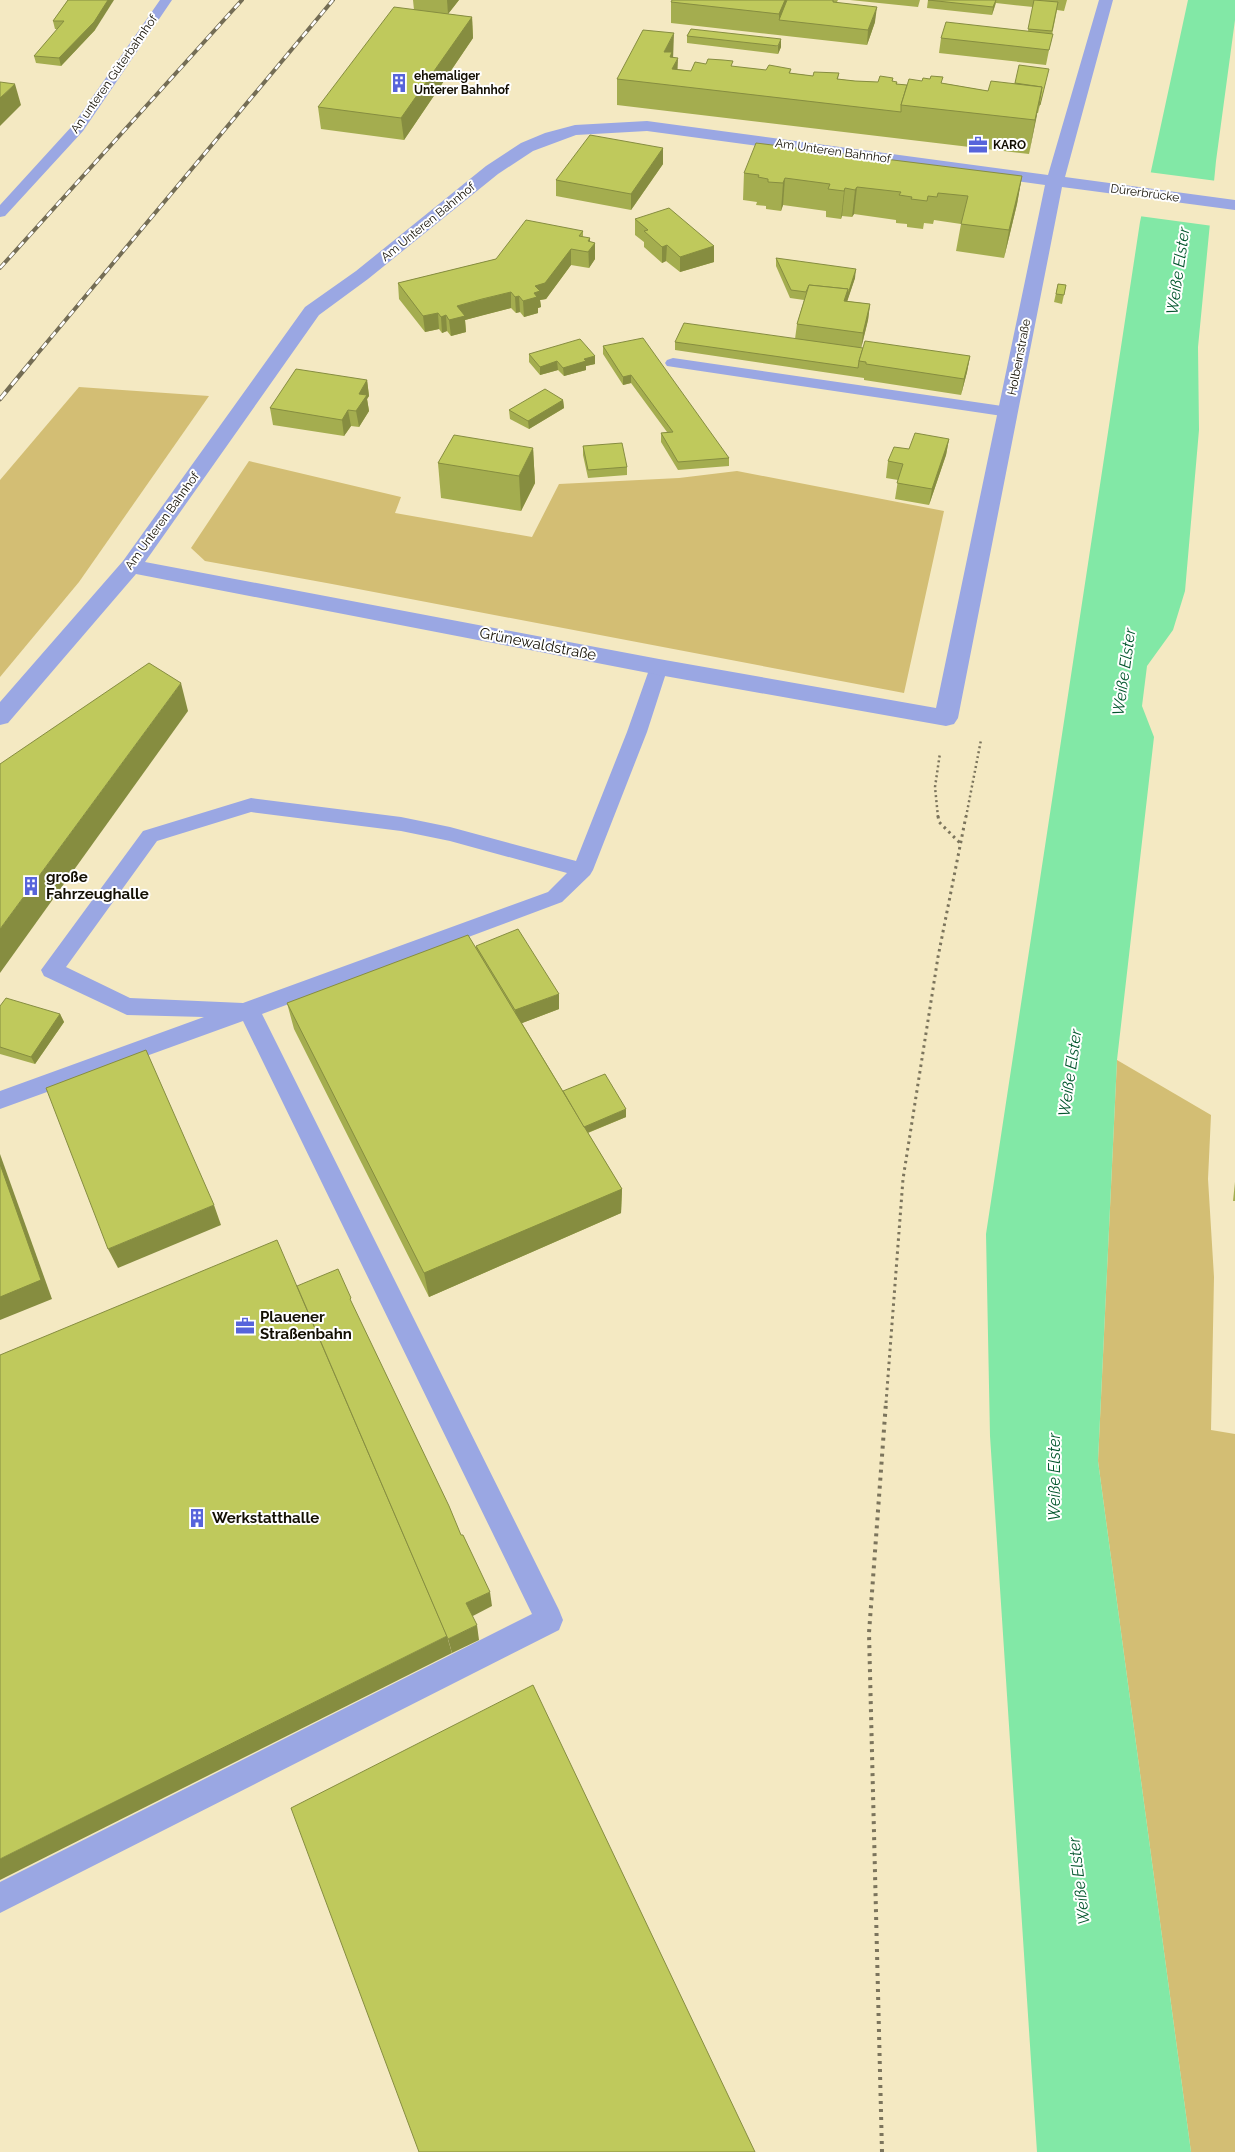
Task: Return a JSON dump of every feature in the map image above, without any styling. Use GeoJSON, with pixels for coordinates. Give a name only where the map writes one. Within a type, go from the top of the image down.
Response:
{"type":"FeatureCollection","features":[{"type":"Feature","properties":{"kind":"street","name":"Holbeinstraße"},"geometry":{"type":"LineString","coordinates":[[946,718],[1009,412],[1046,217],[1065,138],[1077,106],[1106,0]]}},
{"type":"Feature","properties":{"kind":"street","name":"Am Unteren Bahnhof"},"geometry":{"type":"LineString","coordinates":[[0,717],[131,566],[312,311],[370,269],[492,170],[527,148],[551,136],[575,130],[603,126],[647,126],[1056,180]]}},
{"type":"Feature","properties":{"kind":"street","name":"Dürerbrücke"},"geometry":{"type":"LineString","coordinates":[[1056,180],[1235,205]]}},
{"type":"Feature","properties":{"kind":"street","name":"Grünewaldstraße"},"geometry":{"type":"LineString","coordinates":[[131,566],[659,667],[946,718]]}},
{"type":"Feature","properties":{"kind":"lane","name":"An unteren Güterbahnhof"},"geometry":{"type":"LineString","coordinates":[[0,213],[78,128],[166,0]]}},
{"type":"Feature","properties":{"kind":"lane"},"geometry":{"type":"LineString","coordinates":[[673,363],[1009,412]]}},
{"type":"Feature","properties":{"kind":"lane"},"geometry":{"type":"LineString","coordinates":[[0,1100],[555,897],[583,870],[637,732],[659,667]]}},
{"type":"Feature","properties":{"kind":"lane"},"geometry":{"type":"LineString","coordinates":[[249,1010],[127,1006],[52,970],[150,836],[251,805],[401,824],[450,834],[583,870]]}},
{"type":"Feature","properties":{"kind":"lane"},"geometry":{"type":"LineString","coordinates":[[0,1898],[549,1620],[249,1010]]}},
{"type":"Feature","properties":{"kind":"path"},"geometry":{"type":"LineString","coordinates":[[946,718],[935,787],[939,822],[960,843]]}},
{"type":"Feature","properties":{"kind":"path"},"geometry":{"type":"LineString","coordinates":[[882,2152],[869,1633],[903,1179],[938,957]]}},
{"type":"Feature","properties":{"kind":"shaded area"},"geometry":{"type":"Polygon","coordinates":[[[79,387],[209,396],[79,582],[0,677],[0,480],[79,387]]]}},
{"type":"Feature","properties":{"kind":"shaded area"},"geometry":{"type":"Polygon","coordinates":[[[249,461],[401,497],[395,513],[532,537],[559,484],[679,478],[737,471],[944,511],[904,693],[205,561],[191,548],[249,461]]]}},
{"type":"Feature","properties":{"kind":"shaded area"},"geometry":{"type":"Polygon","coordinates":[[[1117,1060],[1211,1115],[1208,1179],[1214,1277],[1211,1430],[1235,1434],[1235,2152],[1191,2152],[1098,1461],[1117,1060]]]}},
{"type":"Feature","properties":{"kind":"water","name":"Weiße Elster"},"geometry":{"type":"Polygon","coordinates":[[[1188,0],[1235,0],[1235,20],[1216,161],[1198,347],[1199,430],[1185,591],[1173,630],[1147,666],[1142,706],[1154,737],[1117,1060],[1098,1461],[1191,2152],[1037,2152],[990,1436],[986,1234],[1140,222],[1188,0]]]}},
{"type":"Feature","properties":{"kind":"pier"},"geometry":{"type":"Polygon","coordinates":[[[1148,172],[1217,181],[1213,226],[1139,216],[1148,172]]]}},
{"type":"Feature","properties":{"kind":"building"},"geometry":{"type":"Polygon","coordinates":[[[68,0],[108,0],[94,22],[59,58],[34,56],[64,21],[53,21],[68,0]]]}},
{"type":"Feature","properties":{"kind":"building"},"geometry":{"type":"Polygon","coordinates":[[[672,0],[785,0],[779,14],[671,2],[672,0]]]}},
{"type":"Feature","properties":{"kind":"building"},"geometry":{"type":"Polygon","coordinates":[[[787,0],[833,0],[833,2],[877,7],[868,30],[779,20],[787,0]]]}},
{"type":"Feature","properties":{"kind":"building"},"geometry":{"type":"Polygon","coordinates":[[[928,0],[996,0],[993,7],[928,0]]]}},
{"type":"Feature","properties":{"kind":"building"},"geometry":{"type":"Polygon","coordinates":[[[1034,0],[1058,2],[1052,31],[1028,29],[1034,0]]]}},
{"type":"Feature","properties":{"kind":"building","name":"ehemaliger Unterer Bahnhof"},"geometry":{"type":"Polygon","coordinates":[[[394,7],[472,17],[401,118],[318,107],[394,7]]]}},
{"type":"Feature","properties":{"kind":"building"},"geometry":{"type":"Polygon","coordinates":[[[946,22],[1053,34],[1049,50],[941,38],[946,22]]]}},
{"type":"Feature","properties":{"kind":"building"},"geometry":{"type":"Polygon","coordinates":[[[691,29],[781,39],[778,46],[687,36],[691,29]]]}},
{"type":"Feature","properties":{"kind":"building"},"geometry":{"type":"Polygon","coordinates":[[[643,30],[674,33],[664,52],[672,52],[670,57],[678,58],[672,69],[691,71],[695,62],[706,64],[708,59],[733,61],[731,66],[766,70],[769,65],[791,69],[789,73],[813,76],[814,72],[839,73],[837,79],[855,81],[878,82],[880,76],[893,78],[892,81],[897,82],[896,84],[907,85],[901,105],[901,112],[617,79],[643,30]]]}},
{"type":"Feature","properties":{"kind":"building"},"geometry":{"type":"Polygon","coordinates":[[[1019,65],[1049,69],[1040,105],[1042,87],[1015,83],[1019,65]]]}},
{"type":"Feature","properties":{"kind":"building"},"geometry":{"type":"Polygon","coordinates":[[[931,76],[943,77],[941,83],[988,91],[991,81],[1042,87],[1035,120],[901,105],[909,79],[922,81],[923,78],[930,79],[931,76]]]}},
{"type":"Feature","properties":{"kind":"building"},"geometry":{"type":"Polygon","coordinates":[[[0,82],[15,84],[0,98],[0,82]]]}},
{"type":"Feature","properties":{"kind":"building"},"geometry":{"type":"Polygon","coordinates":[[[590,135],[663,148],[631,194],[556,180],[590,135]]]}},
{"type":"Feature","properties":{"kind":"building"},"geometry":{"type":"Polygon","coordinates":[[[756,143],[1022,176],[1009,230],[961,224],[968,196],[938,193],[937,197],[928,196],[927,201],[899,195],[901,192],[857,187],[855,190],[845,188],[844,191],[828,189],[830,184],[785,178],[783,183],[768,182],[768,179],[758,177],[759,175],[744,173],[756,143]]]}},
{"type":"Feature","properties":{"kind":"building"},"geometry":{"type":"Polygon","coordinates":[[[669,208],[714,246],[680,257],[667,245],[662,247],[644,231],[648,230],[635,219],[669,208]]]}},
{"type":"Feature","properties":{"kind":"building"},"geometry":{"type":"Polygon","coordinates":[[[526,220],[583,231],[579,236],[590,238],[588,241],[595,243],[588,252],[571,249],[545,283],[535,286],[540,291],[534,293],[537,297],[523,301],[519,296],[515,297],[511,292],[482,299],[457,306],[465,316],[449,320],[446,315],[441,317],[438,313],[423,316],[398,283],[496,259],[526,220]]]}},
{"type":"Feature","properties":{"kind":"building"},"geometry":{"type":"Polygon","coordinates":[[[776,258],[856,269],[847,297],[848,289],[809,285],[806,292],[791,290],[776,258]]]}},
{"type":"Feature","properties":{"kind":"building"},"geometry":{"type":"Polygon","coordinates":[[[1058,284],[1066,285],[1064,295],[1056,294],[1058,284]]]}},
{"type":"Feature","properties":{"kind":"building"},"geometry":{"type":"Polygon","coordinates":[[[809,285],[848,289],[844,301],[870,304],[863,333],[797,324],[809,285]]]}},
{"type":"Feature","properties":{"kind":"building"},"geometry":{"type":"Polygon","coordinates":[[[684,323],[863,348],[858,368],[675,342],[684,323]]]}},
{"type":"Feature","properties":{"kind":"building"},"geometry":{"type":"Polygon","coordinates":[[[643,338],[729,458],[678,462],[661,433],[673,432],[631,375],[623,377],[603,346],[643,338]]]}},
{"type":"Feature","properties":{"kind":"building"},"geometry":{"type":"Polygon","coordinates":[[[580,339],[595,356],[584,359],[586,361],[563,368],[557,361],[540,367],[529,354],[580,339]]]}},
{"type":"Feature","properties":{"kind":"building"},"geometry":{"type":"Polygon","coordinates":[[[865,341],[970,356],[964,379],[866,364],[866,362],[859,361],[865,341]]]}},
{"type":"Feature","properties":{"kind":"building"},"geometry":{"type":"Polygon","coordinates":[[[296,369],[367,380],[359,394],[367,395],[356,411],[348,410],[342,420],[270,408],[296,369]]]}},
{"type":"Feature","properties":{"kind":"building"},"geometry":{"type":"Polygon","coordinates":[[[545,389],[563,400],[528,421],[509,410],[545,389]]]}},
{"type":"Feature","properties":{"kind":"building"},"geometry":{"type":"Polygon","coordinates":[[[915,433],[949,439],[932,489],[897,483],[903,464],[888,461],[894,447],[909,449],[915,433]]]}},
{"type":"Feature","properties":{"kind":"building"},"geometry":{"type":"Polygon","coordinates":[[[454,435],[533,448],[519,476],[438,463],[454,435]]]}},
{"type":"Feature","properties":{"kind":"building"},"geometry":{"type":"Polygon","coordinates":[[[622,443],[627,467],[588,470],[583,446],[622,443]]]}},
{"type":"Feature","properties":{"kind":"building","name":"große Fahrzeughalle"},"geometry":{"type":"Polygon","coordinates":[[[149,663],[181,683],[0,929],[0,764],[149,663]]]}},
{"type":"Feature","properties":{"kind":"building"},"geometry":{"type":"Polygon","coordinates":[[[518,929],[559,994],[515,1010],[476,946],[518,929]]]}},
{"type":"Feature","properties":{"kind":"building"},"geometry":{"type":"Polygon","coordinates":[[[468,935],[622,1189],[424,1273],[287,1003],[468,935]]]}},
{"type":"Feature","properties":{"kind":"building"},"geometry":{"type":"Polygon","coordinates":[[[6,998],[60,1014],[31,1057],[0,1047],[0,1006],[6,998]]]}},
{"type":"Feature","properties":{"kind":"building"},"geometry":{"type":"Polygon","coordinates":[[[146,1050],[214,1205],[108,1249],[46,1088],[146,1050]]]}},
{"type":"Feature","properties":{"kind":"building"},"geometry":{"type":"Polygon","coordinates":[[[605,1074],[626,1109],[584,1127],[563,1091],[605,1074]]]}},
{"type":"Feature","properties":{"kind":"building"},"geometry":{"type":"Polygon","coordinates":[[[0,1164],[41,1280],[0,1297],[0,1164]]]}},
{"type":"Feature","properties":{"kind":"building","name":"Werkstatthalle"},"geometry":{"type":"Polygon","coordinates":[[[277,1240],[447,1636],[0,1859],[0,1355],[277,1240]]]}},
{"type":"Feature","properties":{"kind":"building"},"geometry":{"type":"Polygon","coordinates":[[[338,1269],[350,1299],[461,1535],[463,1535],[490,1592],[466,1603],[477,1625],[448,1639],[297,1286],[338,1269]]]}},
{"type":"Feature","properties":{"kind":"building"},"geometry":{"type":"Polygon","coordinates":[[[533,1685],[755,2152],[419,2152],[291,1808],[533,1685]]]}},
{"type":"Feature","properties":{"kind":"railway"},"geometry":{"type":"LineString","coordinates":[[0,268],[242,0]]}},
{"type":"Feature","properties":{"kind":"railway"},"geometry":{"type":"LineString","coordinates":[[33,359],[333,0]]}},
{"type":"Feature","properties":{"kind":"railway"},"geometry":{"type":"LineString","coordinates":[[0,399],[34,358]]}},
{"type":"Feature","properties":{"kind":"place","name":"ehemaliger Unterer Bahnhof"},"geometry":{"type":"Point","coordinates":[399,83]}},
{"type":"Feature","properties":{"kind":"place","name":"KARO"},"geometry":{"type":"Point","coordinates":[978,145]}},
{"type":"Feature","properties":{"kind":"place","name":"große Fahrzeughalle"},"geometry":{"type":"Point","coordinates":[31,886]}},
{"type":"Feature","properties":{"kind":"place","name":"Plauener Straßenbahn"},"geometry":{"type":"Point","coordinates":[245,1326]}},
{"type":"Feature","properties":{"kind":"place","name":"Werkstatthalle"},"geometry":{"type":"Point","coordinates":[197,1518]}}]}
